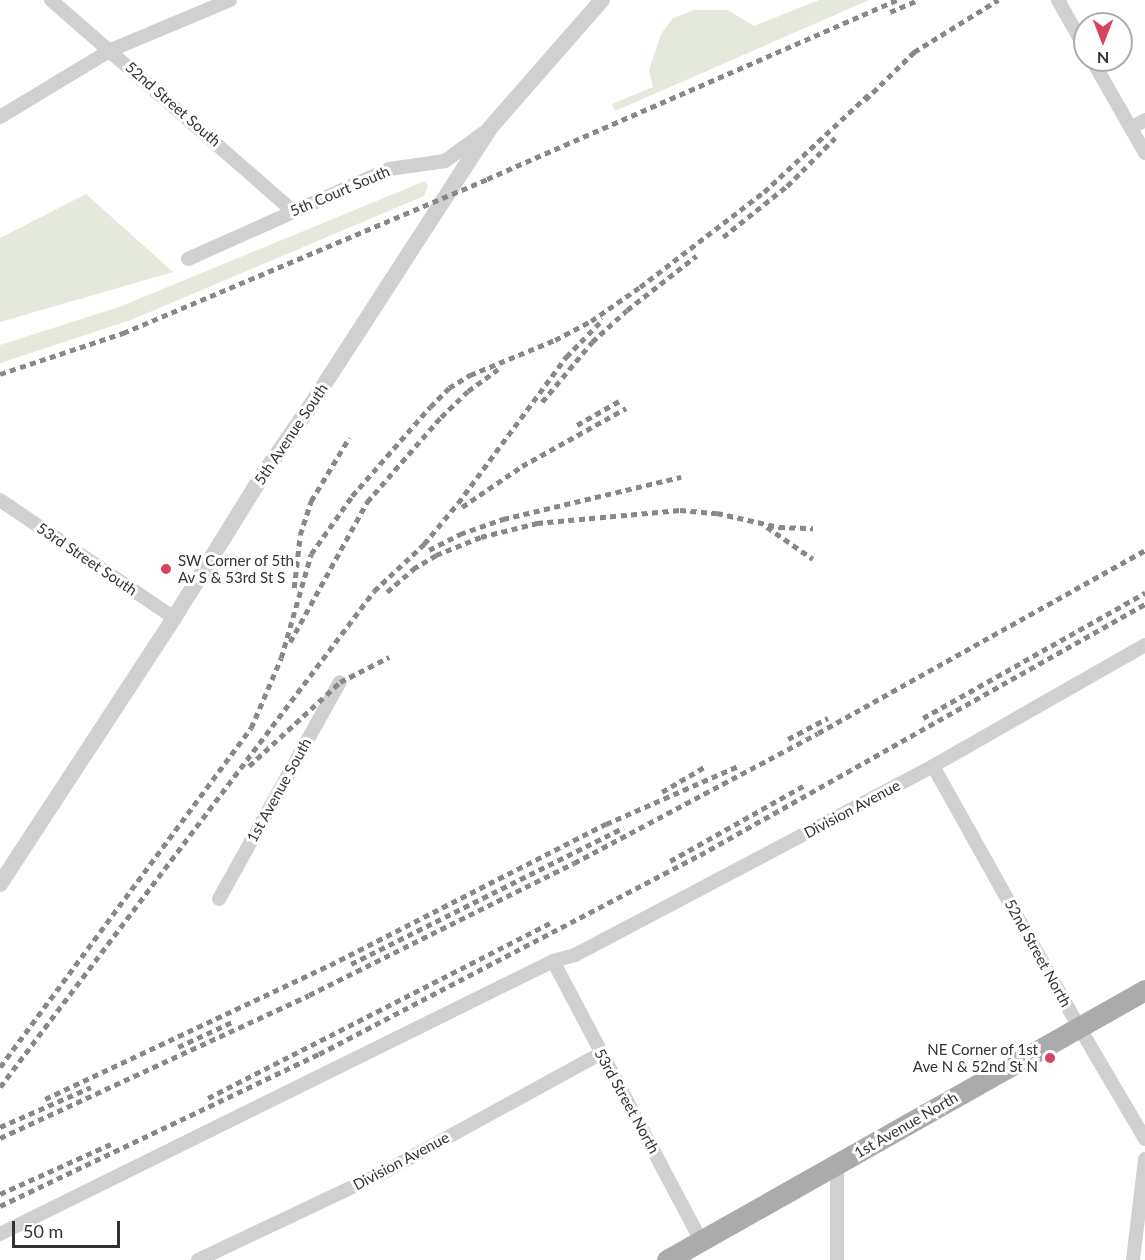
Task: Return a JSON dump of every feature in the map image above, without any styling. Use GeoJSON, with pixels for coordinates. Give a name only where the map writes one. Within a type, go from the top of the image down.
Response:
{"type":"FeatureCollection","features":[{"type":"Feature","properties":{"kind":"main road","name":"1st Avenue North"},"geometry":{"type":"LineString","coordinates":[[667,1260],[1145,990]]}},
{"type":"Feature","properties":{"kind":"street","name":"52nd Street South"},"geometry":{"type":"LineString","coordinates":[[51,0],[293,211]]}},
{"type":"Feature","properties":{"kind":"street"},"geometry":{"type":"LineString","coordinates":[[0,117],[111,50],[230,0]]}},
{"type":"Feature","properties":{"kind":"street","name":"5th Avenue South"},"geometry":{"type":"LineString","coordinates":[[0,884],[174,618],[264,473],[309,408],[490,128],[602,0]]}},
{"type":"Feature","properties":{"kind":"street"},"geometry":{"type":"LineString","coordinates":[[1058,0],[1073,27]]}},
{"type":"Feature","properties":{"kind":"street"},"geometry":{"type":"LineString","coordinates":[[1099,72],[1145,153]]}},
{"type":"Feature","properties":{"kind":"street"},"geometry":{"type":"LineString","coordinates":[[1131,128],[1145,120]]}},
{"type":"Feature","properties":{"kind":"street","name":"5th Court South"},"geometry":{"type":"LineString","coordinates":[[188,259],[389,169],[445,161],[490,128]]}},
{"type":"Feature","properties":{"kind":"street","name":"53rd Street South"},"geometry":{"type":"LineString","coordinates":[[1,503],[174,618]]}},
{"type":"Feature","properties":{"kind":"street","name":"Division Avenue"},"geometry":{"type":"LineString","coordinates":[[0,1234],[553,961],[575,956],[933,766],[1145,645]]}},
{"type":"Feature","properties":{"kind":"street","name":"1st Avenue South"},"geometry":{"type":"LineString","coordinates":[[219,899],[340,682]]}},
{"type":"Feature","properties":{"kind":"street","name":"52nd Street North"},"geometry":{"type":"LineString","coordinates":[[933,766],[1079,1028],[1145,1139]]}},
{"type":"Feature","properties":{"kind":"street","name":"53rd Street North"},"geometry":{"type":"LineString","coordinates":[[553,961],[600,1053],[628,1099],[701,1241]]}},
{"type":"Feature","properties":{"kind":"street","name":"Division Avenue"},"geometry":{"type":"LineString","coordinates":[[198,1260],[386,1171],[600,1053]]}},
{"type":"Feature","properties":{"kind":"street"},"geometry":{"type":"LineString","coordinates":[[1133,1260],[1145,1159]]}},
{"type":"Feature","properties":{"kind":"street"},"geometry":{"type":"LineString","coordinates":[[837,1165],[837,1260]]}},
{"type":"Feature","properties":{"kind":"shaded area"},"geometry":{"type":"Polygon","coordinates":[[[819,0],[869,0],[615,111],[612,104],[653,87],[649,70],[661,34],[673,18],[694,10],[728,10],[754,26],[819,0]]]}},
{"type":"Feature","properties":{"kind":"shaded area"},"geometry":{"type":"Polygon","coordinates":[[[425,181],[428,186],[424,196],[131,320],[0,363],[0,345],[119,307],[425,181]]]}},
{"type":"Feature","properties":{"kind":"shaded area"},"geometry":{"type":"Polygon","coordinates":[[[86,194],[173,272],[0,322],[0,238],[86,194]]]}},
{"type":"Feature","properties":{"kind":"railway"},"geometry":{"type":"LineString","coordinates":[[0,374],[123,333],[487,179],[897,0]]}},
{"type":"Feature","properties":{"kind":"railway"},"geometry":{"type":"LineString","coordinates":[[890,12],[918,0]]}},
{"type":"Feature","properties":{"kind":"railway"},"geometry":{"type":"LineString","coordinates":[[865,100],[914,52],[998,0]]}},
{"type":"Feature","properties":{"kind":"railway"},"geometry":{"type":"LineString","coordinates":[[0,1067],[251,728],[281,658],[311,554],[352,496],[430,407],[449,388],[470,375],[555,340],[591,321],[640,287],[764,192],[870,93]]}},
{"type":"Feature","properties":{"kind":"railway"},"geometry":{"type":"LineString","coordinates":[[723,237],[787,186],[835,138]]}},
{"type":"Feature","properties":{"kind":"railway"},"geometry":{"type":"LineString","coordinates":[[542,402],[592,342],[627,310],[696,256]]}},
{"type":"Feature","properties":{"kind":"railway"},"geometry":{"type":"LineString","coordinates":[[0,1087],[374,591],[424,544],[458,503],[566,357],[603,319]]}},
{"type":"Feature","properties":{"kind":"railway"},"geometry":{"type":"LineString","coordinates":[[290,642],[367,502],[441,417],[468,391],[498,369]]}},
{"type":"Feature","properties":{"kind":"railway"},"geometry":{"type":"LineString","coordinates":[[577,425],[621,400]]}},
{"type":"Feature","properties":{"kind":"railway"},"geometry":{"type":"LineString","coordinates":[[462,507],[522,466],[626,408]]}},
{"type":"Feature","properties":{"kind":"railway"},"geometry":{"type":"LineString","coordinates":[[294,588],[300,535],[311,501],[349,438]]}},
{"type":"Feature","properties":{"kind":"railway"},"geometry":{"type":"LineString","coordinates":[[429,550],[460,534],[503,519],[681,477]]}},
{"type":"Feature","properties":{"kind":"railway"},"geometry":{"type":"LineString","coordinates":[[387,592],[413,569],[436,555],[481,537],[537,523],[680,510],[717,513],[779,527],[813,528]]}},
{"type":"Feature","properties":{"kind":"railway"},"geometry":{"type":"LineString","coordinates":[[767,527],[813,559]]}},
{"type":"Feature","properties":{"kind":"railway"},"geometry":{"type":"LineString","coordinates":[[0,1138],[309,995],[574,863],[818,733],[1145,550]]}},
{"type":"Feature","properties":{"kind":"railway"},"geometry":{"type":"LineString","coordinates":[[923,718],[1145,593]]}},
{"type":"Feature","properties":{"kind":"railway"},"geometry":{"type":"LineString","coordinates":[[0,1206],[319,1054],[700,855],[1145,604]]}},
{"type":"Feature","properties":{"kind":"railway"},"geometry":{"type":"LineString","coordinates":[[249,766],[340,682],[389,657]]}},
{"type":"Feature","properties":{"kind":"railway"},"geometry":{"type":"LineString","coordinates":[[788,739],[828,718]]}},
{"type":"Feature","properties":{"kind":"railway"},"geometry":{"type":"LineString","coordinates":[[662,792],[706,766]]}},
{"type":"Feature","properties":{"kind":"railway"},"geometry":{"type":"LineString","coordinates":[[45,1099],[330,965],[606,824],[738,766]]}},
{"type":"Feature","properties":{"kind":"railway"},"geometry":{"type":"LineString","coordinates":[[670,861],[803,786]]}},
{"type":"Feature","properties":{"kind":"railway"},"geometry":{"type":"LineString","coordinates":[[351,964],[624,827]]}},
{"type":"Feature","properties":{"kind":"railway"},"geometry":{"type":"LineString","coordinates":[[208,1098],[552,922]]}},
{"type":"Feature","properties":{"kind":"railway"},"geometry":{"type":"LineString","coordinates":[[178,1047],[232,1022]]}},
{"type":"Feature","properties":{"kind":"railway"},"geometry":{"type":"LineString","coordinates":[[0,1127],[91,1087]]}},
{"type":"Feature","properties":{"kind":"railway"},"geometry":{"type":"LineString","coordinates":[[0,1194],[113,1143]]}},
{"type":"Feature","properties":{"kind":"place","name":"SW Corner of 5th Av S & 53rd St S"},"geometry":{"type":"Point","coordinates":[166,569]}},
{"type":"Feature","properties":{"kind":"place","name":"NE Corner of 1st Ave N & 52nd St N"},"geometry":{"type":"Point","coordinates":[1050,1058]}}]}
